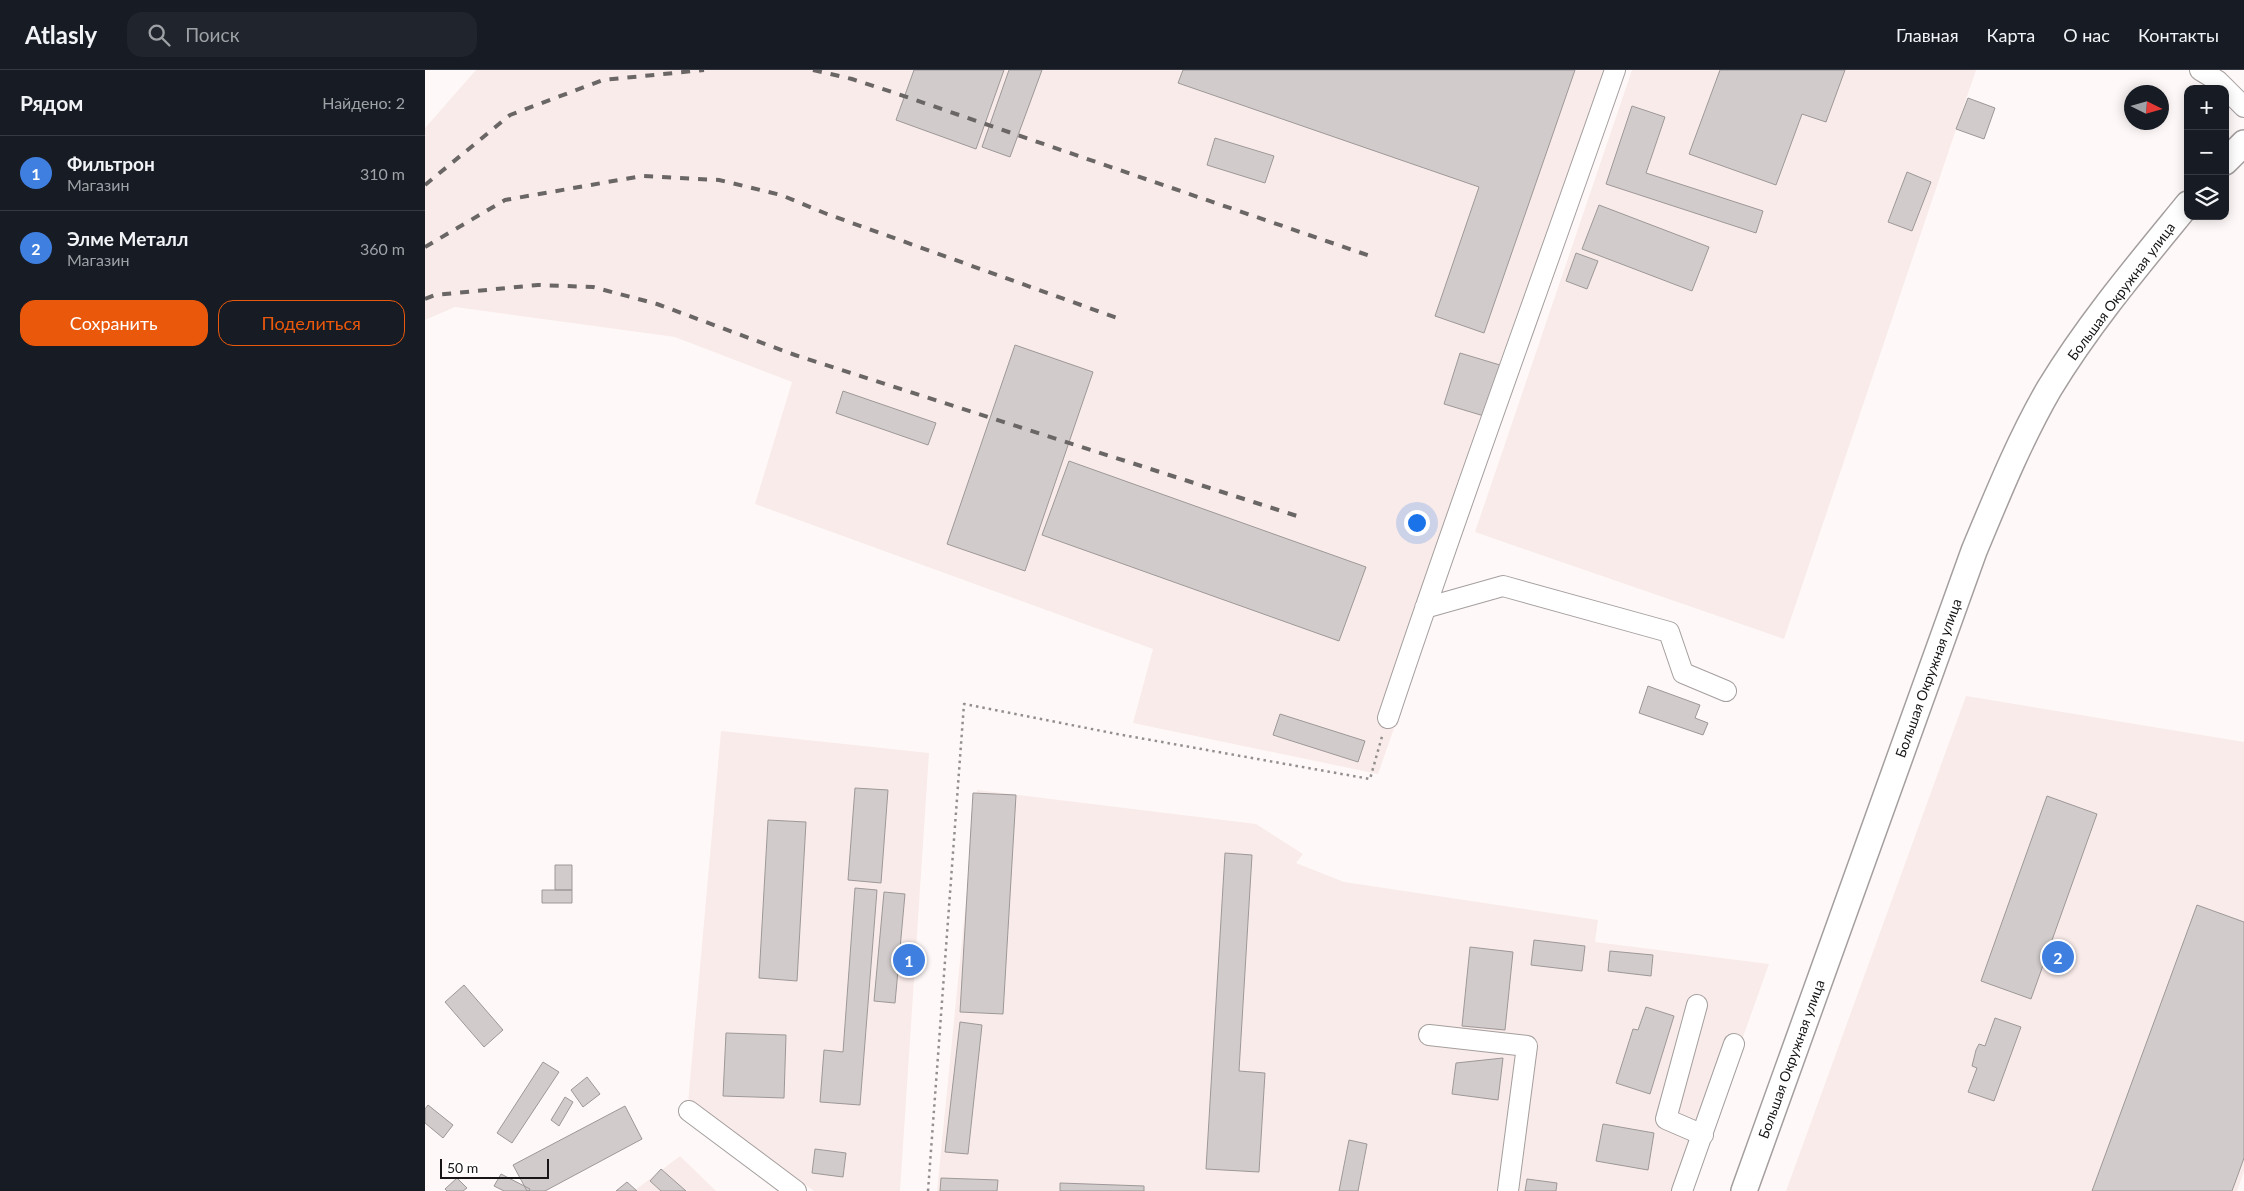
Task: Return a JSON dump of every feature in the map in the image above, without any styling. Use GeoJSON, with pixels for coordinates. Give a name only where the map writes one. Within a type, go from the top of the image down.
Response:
{"type":"FeatureCollection","features":[{"type":"Feature","properties":{"kind":"main road"},"geometry":{"type":"LineString","coordinates":[[2229,158],[2244,143]]}},
{"type":"Feature","properties":{"kind":"main road","name":"Большая Окружная улица"},"geometry":{"type":"LineString","coordinates":[[1744,1191],[1974,551],[2012,459],[2049,390],[2090,327],[2184,209]]}},
{"type":"Feature","properties":{"kind":"street"},"geometry":{"type":"LineString","coordinates":[[1388,718],[1615,70]]}},
{"type":"Feature","properties":{"kind":"street"},"geometry":{"type":"LineString","coordinates":[[2200,70],[2241,100]]}},
{"type":"Feature","properties":{"kind":"street"},"geometry":{"type":"LineString","coordinates":[[1425,608],[1503,586],[1669,632],[1683,673],[1726,691]]}},
{"type":"Feature","properties":{"kind":"street"},"geometry":{"type":"LineString","coordinates":[[1697,1005],[1666,1119],[1703,1135]]}},
{"type":"Feature","properties":{"kind":"street"},"geometry":{"type":"LineString","coordinates":[[1429,1035],[1527,1046],[1508,1191]]}},
{"type":"Feature","properties":{"kind":"street"},"geometry":{"type":"LineString","coordinates":[[1682,1191],[1734,1044]]}},
{"type":"Feature","properties":{"kind":"street"},"geometry":{"type":"LineString","coordinates":[[689,1111],[796,1191]]}},
{"type":"Feature","properties":{"kind":"path"},"geometry":{"type":"LineString","coordinates":[[928,1191],[964,704],[1117,734],[1370,779],[1388,718]]}},
{"type":"Feature","properties":{"kind":"shaded area"},"geometry":{"type":"Polygon","coordinates":[[[476,70],[1625,70],[1378,774],[1133,723],[1153,649],[755,504],[792,382],[675,337],[455,307],[425,320],[425,128],[476,70]]]}},
{"type":"Feature","properties":{"kind":"shaded area"},"geometry":{"type":"Polygon","coordinates":[[[1632,70],[1976,70],[1784,639],[1475,532],[1632,70]]]}},
{"type":"Feature","properties":{"kind":"shaded area"},"geometry":{"type":"Polygon","coordinates":[[[1966,696],[2244,742],[2244,1172],[2237,1191],[1786,1191],[1966,696]]]}},
{"type":"Feature","properties":{"kind":"shaded area"},"geometry":{"type":"Polygon","coordinates":[[[721,731],[929,753],[900,1191],[814,1191],[688,1103],[721,731]]]}},
{"type":"Feature","properties":{"kind":"shaded area"},"geometry":{"type":"Polygon","coordinates":[[[977,790],[1256,824],[1303,854],[1296,863],[1344,882],[1598,920],[1595,942],[1769,964],[1688,1191],[937,1191],[977,790]]]}},
{"type":"Feature","properties":{"kind":"shaded area"},"geometry":{"type":"Polygon","coordinates":[[[680,1156],[716,1191],[634,1191],[680,1156]]]}},
{"type":"Feature","properties":{"kind":"building"},"geometry":{"type":"Polygon","coordinates":[[[914,70],[1004,70],[976,149],[896,120],[914,70]]]}},
{"type":"Feature","properties":{"kind":"building"},"geometry":{"type":"Polygon","coordinates":[[[1009,70],[1042,70],[1010,157],[982,147],[1009,70]]]}},
{"type":"Feature","properties":{"kind":"building"},"geometry":{"type":"Polygon","coordinates":[[[1183,70],[1575,70],[1484,333],[1435,316],[1479,187],[1178,83],[1183,70]]]}},
{"type":"Feature","properties":{"kind":"building"},"geometry":{"type":"Polygon","coordinates":[[[1720,70],[1845,70],[1826,122],[1802,114],[1776,185],[1689,154],[1720,70]]]}},
{"type":"Feature","properties":{"kind":"building"},"geometry":{"type":"Polygon","coordinates":[[[1968,98],[1995,108],[1984,139],[1956,129],[1968,98]]]}},
{"type":"Feature","properties":{"kind":"building"},"geometry":{"type":"Polygon","coordinates":[[[1632,106],[1665,117],[1646,173],[1763,211],[1756,233],[1606,184],[1632,106]]]}},
{"type":"Feature","properties":{"kind":"building"},"geometry":{"type":"Polygon","coordinates":[[[1215,138],[1274,156],[1265,183],[1207,165],[1215,138]]]}},
{"type":"Feature","properties":{"kind":"building"},"geometry":{"type":"Polygon","coordinates":[[[1907,172],[1931,182],[1912,231],[1888,222],[1907,172]]]}},
{"type":"Feature","properties":{"kind":"building"},"geometry":{"type":"Polygon","coordinates":[[[1599,205],[1709,247],[1692,291],[1582,249],[1599,205]]]}},
{"type":"Feature","properties":{"kind":"building"},"geometry":{"type":"Polygon","coordinates":[[[1576,253],[1598,261],[1587,289],[1566,281],[1576,253]]]}},
{"type":"Feature","properties":{"kind":"building"},"geometry":{"type":"Polygon","coordinates":[[[1015,345],[1093,372],[1025,571],[947,544],[1015,345]]]}},
{"type":"Feature","properties":{"kind":"building"},"geometry":{"type":"Polygon","coordinates":[[[1460,353],[1500,365],[1484,416],[1444,404],[1460,353]]]}},
{"type":"Feature","properties":{"kind":"building"},"geometry":{"type":"Polygon","coordinates":[[[843,391],[936,423],[928,445],[836,413],[843,391]]]}},
{"type":"Feature","properties":{"kind":"building"},"geometry":{"type":"Polygon","coordinates":[[[1069,461],[1366,567],[1339,641],[1042,535],[1069,461]]]}},
{"type":"Feature","properties":{"kind":"building"},"geometry":{"type":"Polygon","coordinates":[[[1648,686],[1700,705],[1695,718],[1708,723],[1703,735],[1639,713],[1648,686]]]}},
{"type":"Feature","properties":{"kind":"building"},"geometry":{"type":"Polygon","coordinates":[[[1280,714],[1365,741],[1358,762],[1273,735],[1280,714]]]}},
{"type":"Feature","properties":{"kind":"building"},"geometry":{"type":"Polygon","coordinates":[[[855,788],[888,790],[881,883],[848,880],[855,788]]]}},
{"type":"Feature","properties":{"kind":"building"},"geometry":{"type":"Polygon","coordinates":[[[973,793],[1016,795],[1003,1014],[960,1012],[973,793]]]}},
{"type":"Feature","properties":{"kind":"building"},"geometry":{"type":"Polygon","coordinates":[[[2047,796],[2097,814],[2031,999],[1981,981],[2047,796]]]}},
{"type":"Feature","properties":{"kind":"building"},"geometry":{"type":"Polygon","coordinates":[[[768,820],[806,822],[797,981],[759,978],[768,820]]]}},
{"type":"Feature","properties":{"kind":"building"},"geometry":{"type":"Polygon","coordinates":[[[1225,853],[1252,855],[1239,1071],[1265,1073],[1259,1172],[1206,1169],[1225,853]]]}},
{"type":"Feature","properties":{"kind":"building"},"geometry":{"type":"Polygon","coordinates":[[[555,865],[572,865],[572,890],[555,890],[555,865]]]}},
{"type":"Feature","properties":{"kind":"building"},"geometry":{"type":"Polygon","coordinates":[[[855,888],[877,890],[860,1105],[820,1102],[824,1050],[843,1052],[855,888]]]}},
{"type":"Feature","properties":{"kind":"building"},"geometry":{"type":"Polygon","coordinates":[[[542,890],[572,890],[572,903],[542,903],[542,890]]]}},
{"type":"Feature","properties":{"kind":"building"},"geometry":{"type":"Polygon","coordinates":[[[884,892],[905,894],[895,1003],[874,1001],[884,892]]]}},
{"type":"Feature","properties":{"kind":"building"},"geometry":{"type":"Polygon","coordinates":[[[2197,905],[2244,922],[2244,1158],[2232,1191],[2092,1191],[2197,905]]]}},
{"type":"Feature","properties":{"kind":"building"},"geometry":{"type":"Polygon","coordinates":[[[1534,940],[1585,946],[1582,971],[1531,965],[1534,940]]]}},
{"type":"Feature","properties":{"kind":"building"},"geometry":{"type":"Polygon","coordinates":[[[1470,947],[1513,952],[1505,1030],[1462,1026],[1470,947]]]}},
{"type":"Feature","properties":{"kind":"building"},"geometry":{"type":"Polygon","coordinates":[[[1610,951],[1653,955],[1651,976],[1608,971],[1610,951]]]}},
{"type":"Feature","properties":{"kind":"building"},"geometry":{"type":"Polygon","coordinates":[[[464,985],[503,1030],[484,1047],[445,1002],[464,985]]]}},
{"type":"Feature","properties":{"kind":"building"},"geometry":{"type":"Polygon","coordinates":[[[1646,1007],[1674,1016],[1650,1094],[1616,1083],[1633,1029],[1638,1030],[1646,1007]]]}},
{"type":"Feature","properties":{"kind":"building"},"geometry":{"type":"Polygon","coordinates":[[[1995,1018],[2021,1027],[1994,1101],[1968,1092],[1977,1068],[1972,1066],[1976,1050],[1979,1044],[1985,1046],[1995,1018]]]}},
{"type":"Feature","properties":{"kind":"building"},"geometry":{"type":"Polygon","coordinates":[[[960,1022],[982,1025],[968,1154],[945,1152],[960,1022]]]}},
{"type":"Feature","properties":{"kind":"building"},"geometry":{"type":"Polygon","coordinates":[[[726,1033],[786,1035],[784,1098],[723,1096],[726,1033]]]}},
{"type":"Feature","properties":{"kind":"building"},"geometry":{"type":"Polygon","coordinates":[[[1503,1058],[1498,1100],[1452,1094],[1456,1063],[1503,1058]]]}},
{"type":"Feature","properties":{"kind":"building"},"geometry":{"type":"Polygon","coordinates":[[[543,1062],[559,1072],[512,1143],[497,1133],[543,1062]]]}},
{"type":"Feature","properties":{"kind":"building"},"geometry":{"type":"Polygon","coordinates":[[[587,1077],[600,1094],[583,1107],[571,1090],[587,1077]]]}},
{"type":"Feature","properties":{"kind":"building"},"geometry":{"type":"Polygon","coordinates":[[[565,1097],[573,1102],[559,1126],[551,1120],[565,1097]]]}},
{"type":"Feature","properties":{"kind":"building"},"geometry":{"type":"Polygon","coordinates":[[[428,1105],[453,1125],[443,1138],[425,1123],[425,1109],[428,1105]]]}},
{"type":"Feature","properties":{"kind":"building"},"geometry":{"type":"Polygon","coordinates":[[[625,1106],[642,1139],[545,1191],[527,1191],[513,1165],[625,1106]]]}},
{"type":"Feature","properties":{"kind":"building"},"geometry":{"type":"Polygon","coordinates":[[[1603,1124],[1654,1133],[1648,1170],[1596,1161],[1603,1124]]]}},
{"type":"Feature","properties":{"kind":"building"},"geometry":{"type":"Polygon","coordinates":[[[1349,1140],[1367,1144],[1358,1191],[1339,1191],[1349,1140]]]}},
{"type":"Feature","properties":{"kind":"building"},"geometry":{"type":"Polygon","coordinates":[[[815,1149],[846,1153],[843,1177],[812,1173],[815,1149]]]}},
{"type":"Feature","properties":{"kind":"building"},"geometry":{"type":"Polygon","coordinates":[[[661,1169],[686,1191],[661,1191],[650,1181],[661,1169]]]}},
{"type":"Feature","properties":{"kind":"building"},"geometry":{"type":"Polygon","coordinates":[[[501,1174],[530,1189],[529,1191],[504,1191],[494,1186],[501,1174]]]}},
{"type":"Feature","properties":{"kind":"building"},"geometry":{"type":"Polygon","coordinates":[[[457,1178],[467,1188],[463,1191],[447,1191],[445,1189],[457,1178]]]}},
{"type":"Feature","properties":{"kind":"building"},"geometry":{"type":"Polygon","coordinates":[[[941,1178],[998,1180],[997,1191],[940,1191],[941,1178]]]}},
{"type":"Feature","properties":{"kind":"building"},"geometry":{"type":"Polygon","coordinates":[[[1527,1179],[1557,1183],[1556,1191],[1525,1191],[1527,1179]]]}},
{"type":"Feature","properties":{"kind":"building"},"geometry":{"type":"Polygon","coordinates":[[[627,1182],[637,1191],[616,1191],[627,1182]]]}},
{"type":"Feature","properties":{"kind":"building"},"geometry":{"type":"Polygon","coordinates":[[[1060,1183],[1144,1186],[1144,1191],[1060,1191],[1060,1183]]]}},
{"type":"Feature","properties":{"kind":"railway"},"geometry":{"type":"LineString","coordinates":[[425,185],[510,115],[603,80],[704,70]]}},
{"type":"Feature","properties":{"kind":"railway"},"geometry":{"type":"LineString","coordinates":[[813,70],[852,79],[895,93],[1373,257]]}},
{"type":"Feature","properties":{"kind":"railway"},"geometry":{"type":"LineString","coordinates":[[425,247],[505,200],[642,176],[719,180],[781,195],[827,214],[1120,319]]}},
{"type":"Feature","properties":{"kind":"railway"},"geometry":{"type":"LineString","coordinates":[[425,299],[435,295],[538,285],[593,287],[657,304],[795,355],[1297,516]]}},
{"type":"Feature","properties":{"kind":"place","name":"Элме Металл"},"geometry":{"type":"Point","coordinates":[2058,957]}},
{"type":"Feature","properties":{"kind":"place","name":"Фильтрон"},"geometry":{"type":"Point","coordinates":[909,960]}}]}
